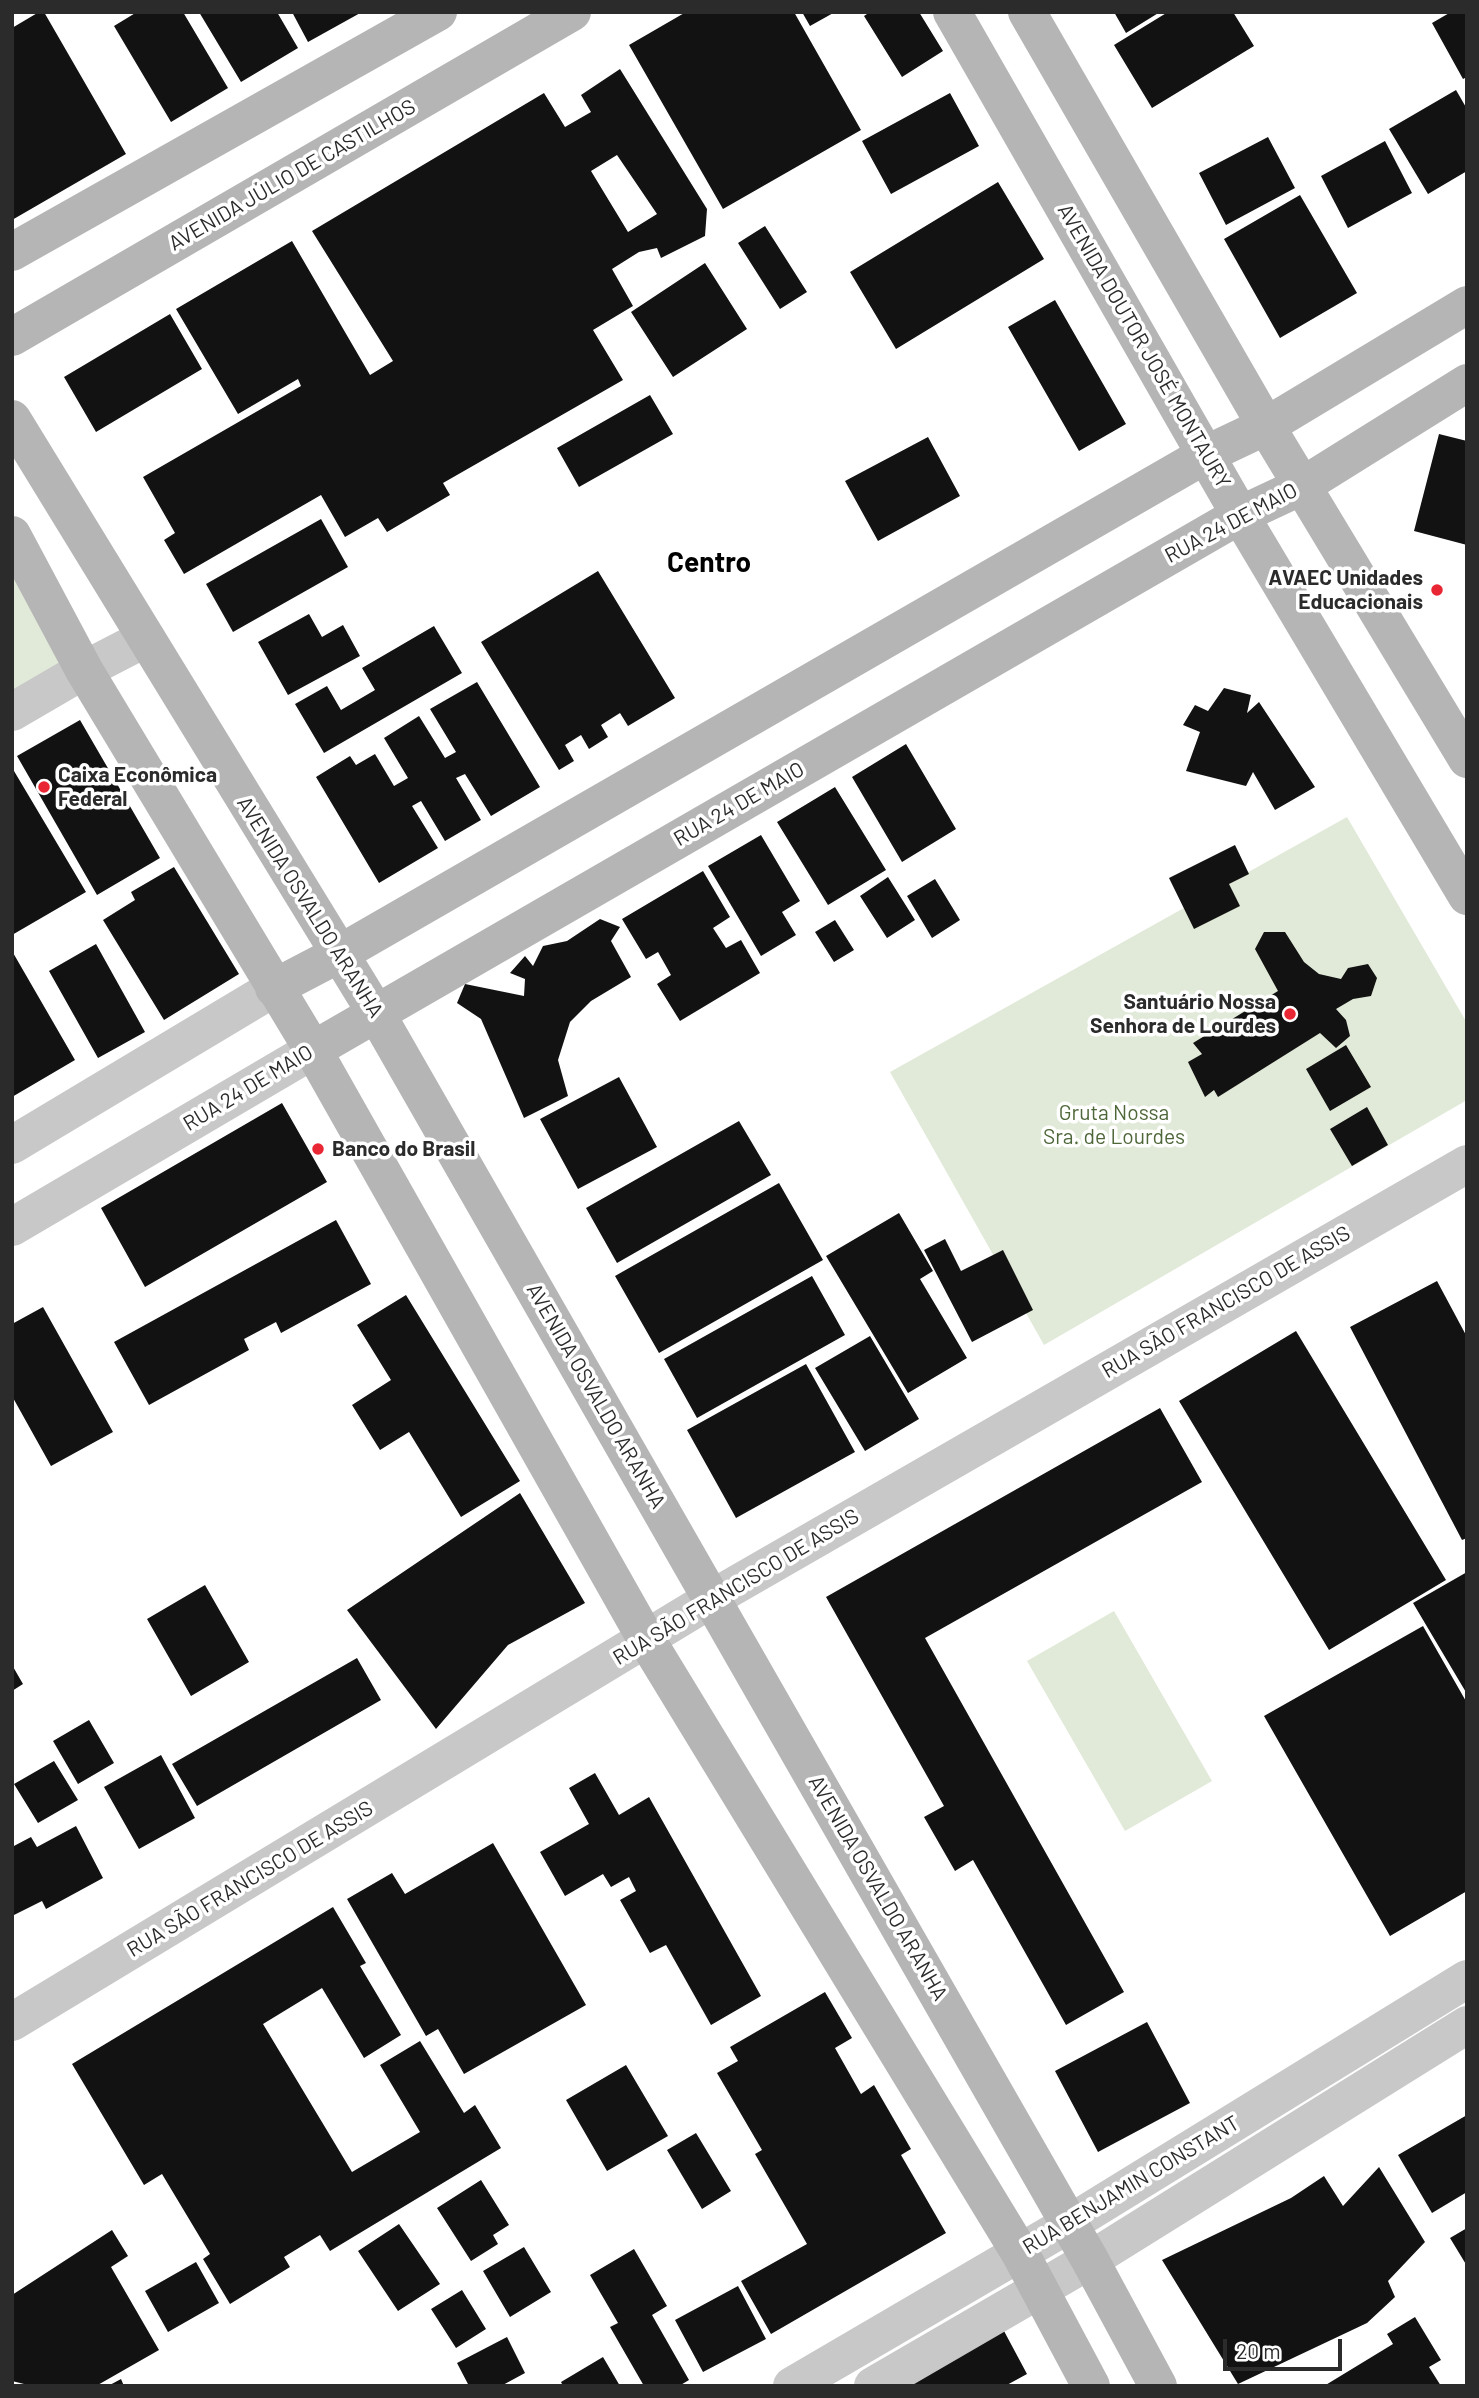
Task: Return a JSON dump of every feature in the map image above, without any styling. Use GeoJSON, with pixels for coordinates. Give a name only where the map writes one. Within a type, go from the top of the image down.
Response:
{"type":"FeatureCollection","features":[{"type":"Feature","properties":{"kind":"main road"},"geometry":{"type":"LineString","coordinates":[[12,252],[438,12]]}},
{"type":"Feature","properties":{"kind":"main road","name":"AVENIDA JÚLIO DE CASTILHOS"},"geometry":{"type":"LineString","coordinates":[[12,337],[572,12]]}},
{"type":"Feature","properties":{"kind":"main road","name":"AVENIDA DOUTOR JOSÉ MONTAURY"},"geometry":{"type":"LineString","coordinates":[[952,12],[1240,515],[1467,896]]}},
{"type":"Feature","properties":{"kind":"main road"},"geometry":{"type":"LineString","coordinates":[[1027,12],[1266,426],[1467,759]]}},
{"type":"Feature","properties":{"kind":"main road"},"geometry":{"type":"LineString","coordinates":[[274,988],[339,954],[1207,454],[1266,426],[1467,305]]}},
{"type":"Feature","properties":{"kind":"main road","name":"RUA 24 DE MAIO"},"geometry":{"type":"LineString","coordinates":[[313,1050],[1240,515],[1302,486],[1467,383]]}},
{"type":"Feature","properties":{"kind":"main road","name":"AVENIDA OSVALDO ARANHA"},"geometry":{"type":"LineString","coordinates":[[12,419],[376,1013],[713,1598],[1090,2260],[1158,2386]]}},
{"type":"Feature","properties":{"kind":"main road"},"geometry":{"type":"LineString","coordinates":[[12,535],[84,670],[313,1050],[646,1639],[1041,2288],[1091,2386]]}},
{"type":"Feature","properties":{"kind":"street"},"geometry":{"type":"LineString","coordinates":[[12,712],[84,670],[146,639]]}},
{"type":"Feature","properties":{"kind":"street"},"geometry":{"type":"LineString","coordinates":[[12,1145],[274,988]]}},
{"type":"Feature","properties":{"kind":"street","name":"RUA 24 DE MAIO"},"geometry":{"type":"LineString","coordinates":[[12,1227],[313,1050]]}},
{"type":"Feature","properties":{"kind":"street","name":"RUA SÃO FRANCISCO DE ASSIS"},"geometry":{"type":"LineString","coordinates":[[12,2022],[713,1598],[1467,1164]]}},
{"type":"Feature","properties":{"kind":"street","name":"RUA BENJAMIN CONSTANT"},"geometry":{"type":"LineString","coordinates":[[792,2386],[1069,2224],[1467,1979]]}},
{"type":"Feature","properties":{"kind":"street","name":"RUA BENJAMIN CONSTANT"},"geometry":{"type":"LineString","coordinates":[[873,2386],[1090,2260],[1467,2025]]}},
{"type":"Feature","properties":{"kind":"green space"},"geometry":{"type":"Polygon","coordinates":[[[12,564],[70,663],[12,697],[12,564]]]}},
{"type":"Feature","properties":{"kind":"green space","name":"Gruta Nossa Sra. de Lourdes"},"geometry":{"type":"Polygon","coordinates":[[[1347,817],[1467,1023],[1467,1100],[1044,1345],[890,1072],[1347,817]]]}},
{"type":"Feature","properties":{"kind":"green space"},"geometry":{"type":"Polygon","coordinates":[[[1114,1611],[1212,1781],[1125,1831],[1027,1661],[1114,1611]]]}},
{"type":"Feature","properties":{"kind":"building"},"geometry":{"type":"Polygon","coordinates":[[[39,12],[44,12],[126,154],[12,220],[12,28],[39,12]]]}},
{"type":"Feature","properties":{"kind":"building"},"geometry":{"type":"Polygon","coordinates":[[[137,12],[183,12],[228,88],[171,122],[114,26],[137,12]]]}},
{"type":"Feature","properties":{"kind":"building"},"geometry":{"type":"Polygon","coordinates":[[[199,12],[277,12],[298,48],[241,82],[199,12]]]}},
{"type":"Feature","properties":{"kind":"building"},"geometry":{"type":"Polygon","coordinates":[[[292,12],[362,12],[308,42],[292,12]]]}},
{"type":"Feature","properties":{"kind":"building"},"geometry":{"type":"Polygon","coordinates":[[[686,12],[794,12],[861,130],[723,209],[629,45],[686,12]]]}},
{"type":"Feature","properties":{"kind":"building"},"geometry":{"type":"Polygon","coordinates":[[[802,12],[835,12],[810,26],[802,12]]]}},
{"type":"Feature","properties":{"kind":"building"},"geometry":{"type":"Polygon","coordinates":[[[870,12],[919,12],[943,51],[902,77],[864,16],[870,12]]]}},
{"type":"Feature","properties":{"kind":"building"},"geometry":{"type":"Polygon","coordinates":[[[1114,12],[1160,12],[1126,33],[1114,12]]]}},
{"type":"Feature","properties":{"kind":"building"},"geometry":{"type":"Polygon","coordinates":[[[1168,12],[1233,12],[1254,46],[1152,108],[1114,45],[1168,12]]]}},
{"type":"Feature","properties":{"kind":"building"},"geometry":{"type":"Polygon","coordinates":[[[1451,12],[1467,12],[1467,77],[1463,79],[1432,23],[1451,12]]]}},
{"type":"Feature","properties":{"kind":"building"},"geometry":{"type":"Polygon","coordinates":[[[620,69],[707,209],[705,236],[661,258],[657,248],[639,252],[612,269],[633,306],[593,330],[623,380],[443,483],[450,495],[387,532],[378,518],[345,537],[321,495],[184,574],[164,540],[175,533],[143,477],[301,386],[298,379],[238,414],[176,309],[292,241],[370,375],[393,361],[312,231],[544,93],[565,127],[591,112],[581,95],[620,69]],[[617,155],[591,171],[628,232],[657,214],[617,155]]]}},
{"type":"Feature","properties":{"kind":"building"},"geometry":{"type":"Polygon","coordinates":[[[1456,90],[1467,109],[1467,171],[1428,194],[1389,129],[1456,90]]]}},
{"type":"Feature","properties":{"kind":"building"},"geometry":{"type":"Polygon","coordinates":[[[950,93],[979,146],[891,194],[862,141],[950,93]]]}},
{"type":"Feature","properties":{"kind":"building"},"geometry":{"type":"Polygon","coordinates":[[[1268,137],[1295,188],[1226,225],[1199,173],[1268,137]]]}},
{"type":"Feature","properties":{"kind":"building"},"geometry":{"type":"Polygon","coordinates":[[[1385,141],[1412,193],[1348,228],[1321,176],[1385,141]]]}},
{"type":"Feature","properties":{"kind":"building"},"geometry":{"type":"Polygon","coordinates":[[[998,182],[1044,259],[896,349],[850,272],[998,182]]]}},
{"type":"Feature","properties":{"kind":"building"},"geometry":{"type":"Polygon","coordinates":[[[1300,195],[1357,293],[1280,338],[1224,239],[1300,195]]]}},
{"type":"Feature","properties":{"kind":"building"},"geometry":{"type":"Polygon","coordinates":[[[765,226],[807,292],[780,309],[738,243],[765,226]]]}},
{"type":"Feature","properties":{"kind":"building"},"geometry":{"type":"Polygon","coordinates":[[[705,263],[747,329],[673,377],[631,312],[705,263]]]}},
{"type":"Feature","properties":{"kind":"building"},"geometry":{"type":"Polygon","coordinates":[[[1055,300],[1126,424],[1079,451],[1008,327],[1055,300]]]}},
{"type":"Feature","properties":{"kind":"building"},"geometry":{"type":"Polygon","coordinates":[[[170,314],[202,369],[96,432],[64,377],[170,314]]]}},
{"type":"Feature","properties":{"kind":"building"},"geometry":{"type":"Polygon","coordinates":[[[650,395],[673,434],[579,487],[557,448],[650,395]]]}},
{"type":"Feature","properties":{"kind":"building"},"geometry":{"type":"Polygon","coordinates":[[[1439,434],[1467,441],[1467,545],[1414,531],[1439,434]]]}},
{"type":"Feature","properties":{"kind":"building"},"geometry":{"type":"Polygon","coordinates":[[[928,437],[960,496],[878,541],[845,481],[928,437]]]}},
{"type":"Feature","properties":{"kind":"building"},"geometry":{"type":"Polygon","coordinates":[[[321,519],[348,567],[233,632],[206,584],[321,519]]]}},
{"type":"Feature","properties":{"kind":"building"},"geometry":{"type":"Polygon","coordinates":[[[598,571],[675,698],[628,726],[620,713],[601,725],[608,737],[589,749],[581,735],[565,745],[574,761],[559,770],[481,642],[598,571]]]}},
{"type":"Feature","properties":{"kind":"building"},"geometry":{"type":"Polygon","coordinates":[[[309,614],[322,637],[343,625],[360,656],[288,695],[258,642],[309,614]]]}},
{"type":"Feature","properties":{"kind":"building"},"geometry":{"type":"Polygon","coordinates":[[[434,626],[462,673],[324,753],[295,704],[327,686],[341,710],[375,690],[362,668],[434,626]]]}},
{"type":"Feature","properties":{"kind":"building"},"geometry":{"type":"Polygon","coordinates":[[[477,682],[540,787],[491,816],[465,774],[456,778],[481,820],[445,841],[421,801],[412,806],[438,848],[379,883],[316,777],[350,756],[356,765],[375,754],[394,786],[408,778],[384,738],[419,716],[445,758],[456,752],[430,709],[477,682]]]}},
{"type":"Feature","properties":{"kind":"building"},"geometry":{"type":"Polygon","coordinates":[[[1224,688],[1251,695],[1247,713],[1259,702],[1315,787],[1275,810],[1253,772],[1246,786],[1186,771],[1200,732],[1183,725],[1195,705],[1208,711],[1224,688]]]}},
{"type":"Feature","properties":{"kind":"building"},"geometry":{"type":"Polygon","coordinates":[[[80,720],[160,858],[97,895],[17,756],[80,720]]]}},
{"type":"Feature","properties":{"kind":"building"},"geometry":{"type":"Polygon","coordinates":[[[906,744],[956,829],[902,862],[852,777],[906,744]]]}},
{"type":"Feature","properties":{"kind":"building"},"geometry":{"type":"Polygon","coordinates":[[[14,771],[86,892],[12,935],[12,772],[14,771]]]}},
{"type":"Feature","properties":{"kind":"building"},"geometry":{"type":"Polygon","coordinates":[[[835,787],[886,870],[828,905],[777,822],[835,787]]]}},
{"type":"Feature","properties":{"kind":"building"},"geometry":{"type":"Polygon","coordinates":[[[761,835],[800,901],[782,912],[796,935],[761,956],[708,866],[761,835]]]}},
{"type":"Feature","properties":{"kind":"building"},"geometry":{"type":"Polygon","coordinates":[[[1235,845],[1249,874],[1229,884],[1240,906],[1194,929],[1169,878],[1235,845]]]}},
{"type":"Feature","properties":{"kind":"building"},"geometry":{"type":"Polygon","coordinates":[[[174,867],[239,974],[164,1020],[103,920],[135,900],[131,892],[174,867]]]}},
{"type":"Feature","properties":{"kind":"building"},"geometry":{"type":"Polygon","coordinates":[[[703,871],[730,917],[713,928],[726,948],[741,940],[760,973],[680,1021],[657,984],[671,975],[658,952],[646,959],[622,919],[703,871]]]}},
{"type":"Feature","properties":{"kind":"building"},"geometry":{"type":"Polygon","coordinates":[[[888,877],[915,920],[887,938],[860,896],[888,877]]]}},
{"type":"Feature","properties":{"kind":"building"},"geometry":{"type":"Polygon","coordinates":[[[935,879],[960,920],[932,938],[907,896],[935,879]]]}},
{"type":"Feature","properties":{"kind":"building"},"geometry":{"type":"Polygon","coordinates":[[[600,919],[620,927],[611,941],[631,977],[591,1001],[570,1022],[558,1060],[568,1096],[524,1118],[481,1019],[457,1003],[465,984],[524,996],[525,979],[510,973],[525,956],[533,966],[543,946],[567,941],[600,919]]]}},
{"type":"Feature","properties":{"kind":"building"},"geometry":{"type":"Polygon","coordinates":[[[835,920],[854,950],[834,962],[815,932],[835,920]]]}},
{"type":"Feature","properties":{"kind":"building","name":"Santuário Nossa Senhora de Lourdes"},"geometry":{"type":"Polygon","coordinates":[[[1264,932],[1285,932],[1304,962],[1319,974],[1341,979],[1348,968],[1368,964],[1377,978],[1371,996],[1353,999],[1336,1009],[1346,1020],[1350,1036],[1336,1048],[1320,1033],[1218,1097],[1214,1090],[1205,1097],[1188,1062],[1202,1054],[1193,1043],[1278,991],[1255,949],[1264,932]]]}},
{"type":"Feature","properties":{"kind":"building"},"geometry":{"type":"Polygon","coordinates":[[[96,944],[145,1032],[98,1058],[49,971],[96,944]]]}},
{"type":"Feature","properties":{"kind":"building"},"geometry":{"type":"Polygon","coordinates":[[[12,951],[75,1060],[12,1097],[12,951]]]}},
{"type":"Feature","properties":{"kind":"building"},"geometry":{"type":"Polygon","coordinates":[[[1346,1045],[1371,1087],[1330,1111],[1306,1069],[1346,1045]]]}},
{"type":"Feature","properties":{"kind":"building"},"geometry":{"type":"Polygon","coordinates":[[[619,1077],[657,1147],[578,1189],[540,1119],[619,1077]]]}},
{"type":"Feature","properties":{"kind":"building"},"geometry":{"type":"Polygon","coordinates":[[[282,1103],[327,1182],[145,1287],[101,1208],[282,1103]]]}},
{"type":"Feature","properties":{"kind":"building"},"geometry":{"type":"Polygon","coordinates":[[[1367,1107],[1388,1145],[1352,1166],[1330,1129],[1367,1107]]]}},
{"type":"Feature","properties":{"kind":"building"},"geometry":{"type":"Polygon","coordinates":[[[739,1121],[771,1175],[617,1263],[586,1208],[739,1121]]]}},
{"type":"Feature","properties":{"kind":"building"},"geometry":{"type":"Polygon","coordinates":[[[779,1183],[823,1260],[659,1353],[615,1276],[779,1183]]]}},
{"type":"Feature","properties":{"kind":"building"},"geometry":{"type":"Polygon","coordinates":[[[899,1213],[933,1271],[920,1279],[967,1358],[908,1393],[826,1256],[899,1213]]]}},
{"type":"Feature","properties":{"kind":"building"},"geometry":{"type":"Polygon","coordinates":[[[336,1220],[371,1284],[281,1333],[276,1322],[244,1339],[249,1350],[149,1405],[114,1342],[336,1220]]]}},
{"type":"Feature","properties":{"kind":"building"},"geometry":{"type":"Polygon","coordinates":[[[945,1239],[961,1271],[1003,1250],[1033,1310],[972,1342],[924,1250],[945,1239]]]}},
{"type":"Feature","properties":{"kind":"building"},"geometry":{"type":"Polygon","coordinates":[[[812,1276],[845,1335],[697,1418],[664,1359],[812,1276]]]}},
{"type":"Feature","properties":{"kind":"building"},"geometry":{"type":"Polygon","coordinates":[[[1437,1281],[1467,1337],[1467,1538],[1462,1540],[1350,1327],[1437,1281]]]}},
{"type":"Feature","properties":{"kind":"building"},"geometry":{"type":"Polygon","coordinates":[[[406,1295],[520,1481],[461,1517],[409,1432],[380,1450],[352,1405],[391,1380],[357,1325],[406,1295]]]}},
{"type":"Feature","properties":{"kind":"building"},"geometry":{"type":"Polygon","coordinates":[[[43,1307],[113,1432],[51,1466],[12,1396],[12,1324],[43,1307]]]}},
{"type":"Feature","properties":{"kind":"building"},"geometry":{"type":"Polygon","coordinates":[[[1296,1331],[1446,1580],[1329,1650],[1179,1401],[1296,1331]]]}},
{"type":"Feature","properties":{"kind":"building"},"geometry":{"type":"Polygon","coordinates":[[[870,1336],[919,1419],[865,1451],[815,1368],[870,1336]]]}},
{"type":"Feature","properties":{"kind":"building"},"geometry":{"type":"Polygon","coordinates":[[[806,1364],[855,1452],[736,1518],[687,1430],[806,1364]]]}},
{"type":"Feature","properties":{"kind":"building"},"geometry":{"type":"Polygon","coordinates":[[[1160,1408],[1202,1482],[925,1638],[1124,1992],[1066,2025],[973,1860],[955,1871],[924,1817],[944,1806],[826,1597],[1160,1408]]]}},
{"type":"Feature","properties":{"kind":"building"},"geometry":{"type":"Polygon","coordinates":[[[520,1493],[585,1603],[508,1645],[436,1729],[347,1610],[520,1493]]]}},
{"type":"Feature","properties":{"kind":"building"},"geometry":{"type":"Polygon","coordinates":[[[1467,1572],[1467,1694],[1413,1603],[1467,1572]]]}},
{"type":"Feature","properties":{"kind":"building"},"geometry":{"type":"Polygon","coordinates":[[[205,1585],[249,1662],[191,1696],[147,1619],[205,1585]]]}},
{"type":"Feature","properties":{"kind":"building"},"geometry":{"type":"Polygon","coordinates":[[[1423,1626],[1467,1703],[1467,1891],[1390,1936],[1264,1716],[1423,1626]]]}},
{"type":"Feature","properties":{"kind":"building"},"geometry":{"type":"Polygon","coordinates":[[[357,1658],[381,1700],[197,1806],[172,1764],[357,1658]]]}},
{"type":"Feature","properties":{"kind":"building"},"geometry":{"type":"Polygon","coordinates":[[[12,1665],[23,1684],[12,1691],[12,1665]]]}},
{"type":"Feature","properties":{"kind":"building"},"geometry":{"type":"Polygon","coordinates":[[[89,1720],[114,1763],[78,1784],[53,1741],[89,1720]]]}},
{"type":"Feature","properties":{"kind":"building"},"geometry":{"type":"Polygon","coordinates":[[[161,1755],[195,1818],[139,1849],[104,1787],[161,1755]]]}},
{"type":"Feature","properties":{"kind":"building"},"geometry":{"type":"Polygon","coordinates":[[[54,1761],[78,1800],[38,1823],[14,1784],[54,1761]]]}},
{"type":"Feature","properties":{"kind":"building"},"geometry":{"type":"Polygon","coordinates":[[[595,1773],[619,1815],[649,1797],[761,1996],[711,2025],[666,1945],[650,1953],[620,1900],[636,1891],[629,1877],[611,1887],[603,1874],[565,1896],[540,1852],[589,1824],[569,1788],[595,1773]]]}},
{"type":"Feature","properties":{"kind":"building"},"geometry":{"type":"Polygon","coordinates":[[[76,1826],[103,1878],[46,1909],[42,1901],[12,1916],[12,1847],[31,1837],[37,1847],[76,1826]]]}},
{"type":"Feature","properties":{"kind":"building"},"geometry":{"type":"Polygon","coordinates":[[[493,1843],[586,2005],[464,2074],[438,2029],[426,2036],[347,1899],[392,1873],[405,1894],[493,1843]]]}},
{"type":"Feature","properties":{"kind":"building"},"geometry":{"type":"Polygon","coordinates":[[[333,1907],[366,1963],[360,1966],[401,2035],[364,2058],[322,1988],[263,2024],[352,2172],[420,2132],[380,2065],[420,2041],[464,2113],[475,2105],[501,2148],[330,2251],[320,2235],[284,2257],[290,2267],[230,2304],[203,2259],[210,2254],[162,2174],[144,2185],[72,2064],[333,1907]]]}},
{"type":"Feature","properties":{"kind":"building"},"geometry":{"type":"Polygon","coordinates":[[[825,1992],[852,2038],[835,2048],[861,2094],[874,2085],[911,2149],[901,2155],[946,2233],[771,2334],[741,2281],[807,2244],[755,2154],[762,2150],[717,2073],[738,2061],[730,2047],[825,1992]]]}},
{"type":"Feature","properties":{"kind":"building"},"geometry":{"type":"Polygon","coordinates":[[[1147,2022],[1190,2103],[1098,2152],[1055,2071],[1147,2022]]]}},
{"type":"Feature","properties":{"kind":"building"},"geometry":{"type":"Polygon","coordinates":[[[626,2065],[668,2136],[607,2171],[566,2100],[626,2065]]]}},
{"type":"Feature","properties":{"kind":"building"},"geometry":{"type":"Polygon","coordinates":[[[1467,2115],[1467,2192],[1432,2213],[1398,2155],[1467,2115]]]}},
{"type":"Feature","properties":{"kind":"building"},"geometry":{"type":"Polygon","coordinates":[[[696,2133],[731,2191],[702,2209],[667,2150],[696,2133]]]}},
{"type":"Feature","properties":{"kind":"building"},"geometry":{"type":"Polygon","coordinates":[[[1379,2167],[1425,2242],[1388,2281],[1395,2297],[1367,2323],[1238,2384],[1162,2260],[1291,2198],[1324,2176],[1343,2206],[1379,2167]]]}},
{"type":"Feature","properties":{"kind":"building"},"geometry":{"type":"Polygon","coordinates":[[[481,2180],[509,2225],[493,2235],[498,2244],[471,2261],[437,2208],[481,2180]]]}},
{"type":"Feature","properties":{"kind":"building"},"geometry":{"type":"Polygon","coordinates":[[[399,2224],[440,2284],[398,2311],[358,2251],[399,2224]]]}},
{"type":"Feature","properties":{"kind":"building"},"geometry":{"type":"Polygon","coordinates":[[[1467,2228],[1467,2266],[1450,2238],[1467,2228]]]}},
{"type":"Feature","properties":{"kind":"building"},"geometry":{"type":"Polygon","coordinates":[[[112,2230],[128,2256],[111,2267],[159,2350],[96,2386],[32,2386],[12,2381],[12,2295],[112,2230]]]}},
{"type":"Feature","properties":{"kind":"building"},"geometry":{"type":"Polygon","coordinates":[[[524,2247],[551,2292],[510,2317],[483,2271],[524,2247]]]}},
{"type":"Feature","properties":{"kind":"building"},"geometry":{"type":"Polygon","coordinates":[[[634,2249],[667,2306],[652,2315],[689,2380],[679,2386],[644,2386],[610,2327],[618,2323],[590,2275],[634,2249]]]}},
{"type":"Feature","properties":{"kind":"building"},"geometry":{"type":"Polygon","coordinates":[[[196,2262],[219,2303],[168,2332],[145,2291],[196,2262]]]}},
{"type":"Feature","properties":{"kind":"building"},"geometry":{"type":"Polygon","coordinates":[[[738,2286],[766,2339],[703,2372],[675,2320],[738,2286]]]}},
{"type":"Feature","properties":{"kind":"building"},"geometry":{"type":"Polygon","coordinates":[[[462,2290],[486,2329],[456,2348],[431,2309],[462,2290]]]}},
{"type":"Feature","properties":{"kind":"building"},"geometry":{"type":"Polygon","coordinates":[[[1415,2317],[1441,2360],[1429,2367],[1441,2386],[1324,2386],[1393,2344],[1387,2334],[1415,2317]]]}},
{"type":"Feature","properties":{"kind":"building"},"geometry":{"type":"Polygon","coordinates":[[[1004,2331],[1027,2374],[1005,2386],[904,2386],[1004,2331]]]}},
{"type":"Feature","properties":{"kind":"building"},"geometry":{"type":"Polygon","coordinates":[[[507,2337],[525,2373],[501,2386],[469,2386],[457,2363],[507,2337]]]}},
{"type":"Feature","properties":{"kind":"building"},"geometry":{"type":"Polygon","coordinates":[[[603,2357],[620,2386],[563,2386],[561,2382],[603,2357]]]}},
{"type":"Feature","properties":{"kind":"building"},"geometry":{"type":"Polygon","coordinates":[[[121,2379],[124,2386],[108,2386],[121,2379]]]}},
{"type":"Feature","properties":{"kind":"place","name":"AVAEC Unidades Educacionais"},"geometry":{"type":"Point","coordinates":[1437,590]}},
{"type":"Feature","properties":{"kind":"place","name":"Caixa Econômica Federal"},"geometry":{"type":"Point","coordinates":[44,787]}},
{"type":"Feature","properties":{"kind":"place","name":"Santuário Nossa Senhora de Lourdes"},"geometry":{"type":"Point","coordinates":[1290,1014]}},
{"type":"Feature","properties":{"kind":"place","name":"Banco do Brasil"},"geometry":{"type":"Point","coordinates":[318,1149]}},
{"type":"Feature","properties":{"kind":"district","name":"Centro"},"geometry":{"type":"Point","coordinates":[709,563]}}]}
